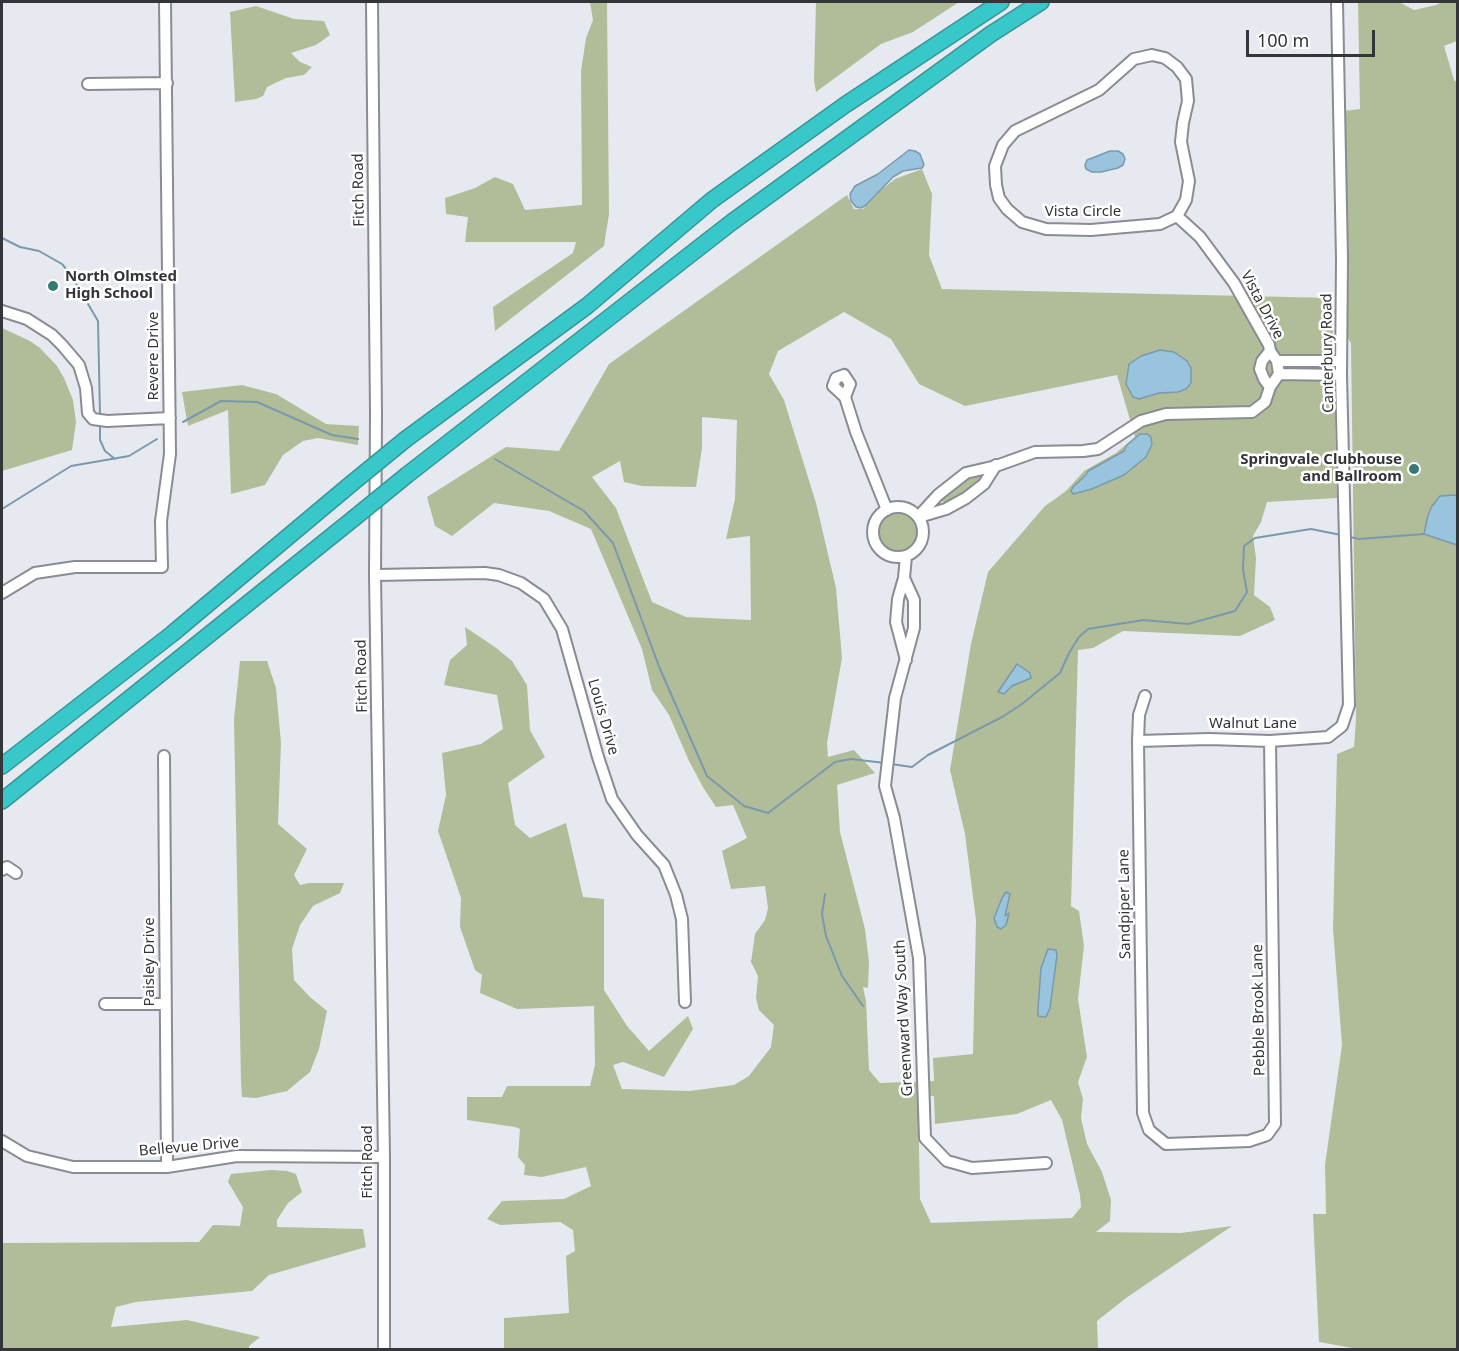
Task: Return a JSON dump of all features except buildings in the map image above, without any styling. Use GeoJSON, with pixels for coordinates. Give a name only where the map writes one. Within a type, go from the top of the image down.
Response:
{"type":"FeatureCollection","features":[{"type":"Feature","properties":{"kind":"highway"},"geometry":{"type":"LineString","coordinates":[[2,766],[172,634],[406,440],[586,306],[712,200],[845,105],[1001,2]]}},
{"type":"Feature","properties":{"kind":"highway"},"geometry":{"type":"LineString","coordinates":[[2,801],[407,475],[732,222],[991,34],[1041,2]]}},
{"type":"Feature","properties":{"kind":"street","name":"Revere Drive"},"geometry":{"type":"LineString","coordinates":[[2,593],[35,573],[75,567],[162,567],[161,520],[170,454],[165,2]]}},
{"type":"Feature","properties":{"kind":"street","name":"Fitch Road"},"geometry":{"type":"LineString","coordinates":[[372,2],[376,402],[375,575],[384,1157],[384,1350]]}},
{"type":"Feature","properties":{"kind":"street","name":"Canterbury Road"},"geometry":{"type":"LineString","coordinates":[[1337,2],[1342,259],[1341,375],[1349,705]]}},
{"type":"Feature","properties":{"kind":"street","name":"Vista Circle"},"geometry":{"type":"LineString","coordinates":[[1152,55],[1165,58],[1177,67],[1186,79],[1188,101],[1182,123],[1181,142],[1189,181],[1186,200],[1177,216],[1160,224],[1091,230],[1046,229],[1022,222],[1003,204],[996,185],[995,166],[1003,145],[1015,131],[1098,90],[1134,59],[1152,55]]}},
{"type":"Feature","properties":{"kind":"street"},"geometry":{"type":"LineString","coordinates":[[88,84],[167,83]]}},
{"type":"Feature","properties":{"kind":"street","name":"Vista Drive"},"geometry":{"type":"LineString","coordinates":[[1177,216],[1200,237],[1219,260],[1257,322],[1277,361],[1341,361]]}},
{"type":"Feature","properties":{"kind":"street"},"geometry":{"type":"LineString","coordinates":[[2,311],[33,322],[52,335],[79,365],[86,388],[88,413],[91,418],[100,421],[170,418]]}},
{"type":"Feature","properties":{"kind":"street"},"geometry":{"type":"LineString","coordinates":[[1270,351],[1260,369],[1270,387]]}},
{"type":"Feature","properties":{"kind":"street"},"geometry":{"type":"LineString","coordinates":[[918,517],[938,495],[966,473],[1035,452],[1098,449],[1141,421],[1166,414],[1252,412],[1265,402],[1269,395],[1270,387],[1279,374],[1277,361]]}},
{"type":"Feature","properties":{"kind":"street"},"geometry":{"type":"LineString","coordinates":[[1279,374],[1341,375]]}},
{"type":"Feature","properties":{"kind":"street"},"geometry":{"type":"LineString","coordinates":[[845,397],[887,510]]}},
{"type":"Feature","properties":{"kind":"street"},"geometry":{"type":"LineString","coordinates":[[918,517],[946,509],[966,498],[984,484],[996,465]]}},
{"type":"Feature","properties":{"kind":"street"},"geometry":{"type":"LineString","coordinates":[[904,508],[912,511],[918,517],[922,524],[922,540],[913,553],[906,556],[889,556],[877,545],[874,538],[876,522],[887,510],[904,508]]}},
{"type":"Feature","properties":{"kind":"street","name":"Greenward Way South"},"geometry":{"type":"LineString","coordinates":[[906,556],[896,622],[906,660]]}},
{"type":"Feature","properties":{"kind":"street","name":"Louis Drive"},"geometry":{"type":"LineString","coordinates":[[375,575],[485,573],[499,575],[521,584],[544,599],[562,629],[612,799],[637,835],[664,866],[676,895],[682,920],[685,1002]]}},
{"type":"Feature","properties":{"kind":"street","name":"Greenward Way South"},"geometry":{"type":"LineString","coordinates":[[904,578],[914,600],[914,628],[894,698],[885,786],[894,818],[919,958],[925,1138],[947,1161],[972,1168],[1046,1163]]}},
{"type":"Feature","properties":{"kind":"street","name":"Sandpiper Lane"},"geometry":{"type":"LineString","coordinates":[[1143,1113],[1138,741],[1139,715],[1145,696]]}},
{"type":"Feature","properties":{"kind":"street","name":"Walnut Lane"},"geometry":{"type":"LineString","coordinates":[[1138,741],[1209,739],[1270,741],[1328,737],[1342,726],[1349,705]]}},
{"type":"Feature","properties":{"kind":"street","name":"Pebble Brook Lane"},"geometry":{"type":"LineString","coordinates":[[1143,1113],[1149,1130],[1166,1144],[1249,1141],[1267,1135],[1275,1124],[1270,741]]}},
{"type":"Feature","properties":{"kind":"street","name":"Paisley Drive"},"geometry":{"type":"LineString","coordinates":[[164,756],[166,1167]]}},
{"type":"Feature","properties":{"kind":"street"},"geometry":{"type":"LineString","coordinates":[[2,870],[6,867],[16,873]]}},
{"type":"Feature","properties":{"kind":"street"},"geometry":{"type":"LineString","coordinates":[[105,1004],[165,1004]]}},
{"type":"Feature","properties":{"kind":"street","name":"Bellevue Drive"},"geometry":{"type":"LineString","coordinates":[[2,1141],[27,1156],[73,1167],[166,1167],[237,1156],[384,1157]]}},
{"type":"Feature","properties":{"kind":"green space"},"geometry":{"type":"Polygon","coordinates":[[[590,2],[607,2],[609,214],[604,246],[495,331],[493,307],[573,253],[576,242],[465,242],[468,217],[446,214],[445,198],[475,188],[495,177],[513,184],[525,210],[582,205],[581,71],[586,38],[593,20],[590,2]]]}},
{"type":"Feature","properties":{"kind":"green space"},"geometry":{"type":"Polygon","coordinates":[[[816,2],[959,2],[913,32],[881,44],[816,92],[814,80],[816,2]]]}},
{"type":"Feature","properties":{"kind":"green space"},"geometry":{"type":"Polygon","coordinates":[[[1358,2],[1399,2],[1414,10],[1442,2],[1457,2],[1457,41],[1444,46],[1454,80],[1458,83],[1457,1349],[1358,1349],[1319,1342],[1313,1214],[1326,1214],[1325,1165],[1342,1045],[1333,929],[1337,754],[1354,747],[1356,719],[1351,343],[1347,337],[1344,111],[1360,109],[1358,2]]]}},
{"type":"Feature","properties":{"kind":"green space"},"geometry":{"type":"Polygon","coordinates":[[[256,6],[294,19],[324,21],[330,35],[316,45],[291,53],[300,62],[312,67],[304,75],[286,78],[267,87],[263,96],[256,99],[235,102],[230,12],[256,6]]]}},
{"type":"Feature","properties":{"kind":"green space"},"geometry":{"type":"Polygon","coordinates":[[[922,169],[932,194],[929,255],[942,289],[1332,298],[1337,498],[1267,502],[1261,522],[1253,536],[1256,558],[1254,595],[1270,607],[1275,620],[1240,636],[1123,631],[1093,648],[1078,650],[1071,906],[1079,911],[1084,946],[1078,999],[1087,1057],[1078,1082],[1083,1099],[1081,1118],[1087,1144],[1102,1172],[1111,1200],[1110,1221],[1096,1232],[1181,1233],[1232,1226],[1126,1298],[1097,1321],[1098,1349],[504,1349],[504,1318],[569,1313],[566,1256],[575,1251],[573,1230],[560,1222],[500,1225],[487,1219],[502,1201],[564,1199],[591,1186],[586,1167],[542,1177],[524,1175],[525,1165],[518,1157],[520,1129],[467,1120],[467,1097],[502,1097],[507,1086],[590,1086],[595,1065],[594,1006],[517,1009],[480,993],[482,975],[475,970],[460,927],[461,898],[438,831],[446,795],[442,753],[481,744],[503,729],[497,695],[444,685],[450,660],[467,645],[465,627],[512,661],[527,685],[530,730],[545,757],[508,783],[515,825],[530,838],[566,823],[583,897],[604,899],[604,990],[627,1026],[649,1051],[688,1016],[693,1029],[664,1077],[623,1062],[613,1065],[622,1089],[690,1091],[734,1085],[749,1076],[771,1047],[774,1025],[759,1010],[756,998],[758,976],[751,962],[755,934],[765,920],[768,908],[765,886],[731,889],[722,851],[747,838],[733,805],[716,807],[704,789],[669,715],[652,690],[642,649],[591,529],[549,511],[494,503],[452,536],[435,526],[427,497],[506,447],[559,451],[609,364],[847,195],[854,209],[863,209],[895,179],[922,169]],[[844,312],[778,351],[769,374],[784,400],[816,503],[836,588],[842,658],[827,743],[828,757],[854,750],[875,773],[837,785],[840,832],[865,929],[869,962],[868,988],[863,987],[866,1001],[869,1070],[880,1083],[934,1081],[933,1058],[973,1054],[976,920],[965,834],[950,770],[971,644],[988,572],[1045,506],[1066,491],[1084,471],[1116,453],[1135,437],[1117,375],[965,406],[919,384],[891,339],[844,312]],[[702,417],[702,448],[696,487],[642,486],[624,482],[620,461],[592,477],[616,508],[652,602],[686,617],[751,620],[750,536],[726,539],[735,499],[737,420],[702,417]],[[918,1095],[920,1199],[931,1223],[1072,1218],[1081,1207],[1080,1195],[1062,1120],[1051,1100],[1017,1114],[935,1124],[934,1096],[918,1095]]]}},
{"type":"Feature","properties":{"kind":"green space"},"geometry":{"type":"Polygon","coordinates":[[[2,328],[30,341],[57,366],[73,400],[76,422],[72,450],[2,471],[2,328]]]}},
{"type":"Feature","properties":{"kind":"green space"},"geometry":{"type":"Polygon","coordinates":[[[242,385],[276,394],[326,424],[359,426],[358,445],[318,438],[303,441],[283,455],[265,485],[231,494],[228,410],[188,426],[182,392],[242,385]]]}},
{"type":"Feature","properties":{"kind":"green space"},"geometry":{"type":"Polygon","coordinates":[[[986,471],[985,478],[948,505],[942,501],[941,498],[966,478],[986,471]]]}},
{"type":"Feature","properties":{"kind":"green space"},"geometry":{"type":"Polygon","coordinates":[[[898,512],[912,518],[918,532],[912,546],[898,552],[884,546],[878,532],[884,518],[898,512]]]}},
{"type":"Feature","properties":{"kind":"green space"},"geometry":{"type":"Polygon","coordinates":[[[240,661],[267,661],[276,688],[281,743],[278,824],[307,849],[294,875],[300,885],[344,883],[340,893],[313,906],[300,925],[292,949],[294,980],[327,1011],[319,1049],[310,1072],[287,1091],[256,1098],[242,1097],[241,1082],[234,719],[240,661]]]}},
{"type":"Feature","properties":{"kind":"green space"},"geometry":{"type":"Polygon","coordinates":[[[271,1170],[296,1174],[302,1192],[288,1203],[277,1220],[277,1227],[363,1229],[366,1247],[269,1275],[252,1291],[136,1302],[116,1307],[111,1327],[187,1320],[260,1337],[249,1346],[249,1349],[2,1349],[2,1243],[199,1242],[213,1225],[240,1226],[243,1207],[228,1182],[231,1174],[271,1170]]]}},
{"type":"Feature","properties":{"kind":"water"},"geometry":{"type":"Polygon","coordinates":[[[909,150],[920,154],[924,165],[922,168],[903,171],[893,177],[866,205],[861,208],[856,207],[851,201],[850,194],[855,186],[878,174],[909,150]]]}},
{"type":"Feature","properties":{"kind":"water"},"geometry":{"type":"Polygon","coordinates":[[[1110,151],[1123,154],[1125,159],[1123,165],[1101,172],[1086,169],[1087,160],[1110,151]]]}},
{"type":"Feature","properties":{"kind":"water"},"geometry":{"type":"Polygon","coordinates":[[[1160,350],[1174,352],[1187,361],[1191,368],[1191,383],[1186,389],[1178,392],[1159,393],[1139,399],[1133,397],[1126,384],[1129,364],[1141,356],[1160,350]]]}},
{"type":"Feature","properties":{"kind":"water"},"geometry":{"type":"Polygon","coordinates":[[[1140,434],[1147,434],[1151,437],[1152,444],[1146,457],[1124,475],[1092,489],[1073,494],[1071,491],[1073,487],[1088,471],[1124,451],[1127,445],[1140,434]]]}},
{"type":"Feature","properties":{"kind":"water"},"geometry":{"type":"Polygon","coordinates":[[[1440,496],[1457,496],[1457,545],[1424,534],[1432,506],[1440,496]]]}},
{"type":"Feature","properties":{"kind":"water"},"geometry":{"type":"Polygon","coordinates":[[[1017,664],[1030,673],[1031,678],[1012,686],[1004,694],[998,692],[1017,664]]]}},
{"type":"Feature","properties":{"kind":"water"},"geometry":{"type":"Polygon","coordinates":[[[1006,892],[1010,894],[1005,916],[1009,913],[1006,925],[1001,929],[997,927],[994,918],[1006,892]]]}},
{"type":"Feature","properties":{"kind":"water"},"geometry":{"type":"Polygon","coordinates":[[[1048,949],[1056,950],[1057,955],[1050,1008],[1046,1017],[1043,1017],[1038,1016],[1041,968],[1048,949]]]}},
{"type":"Feature","properties":{"kind":"waterway"},"geometry":{"type":"LineString","coordinates":[[2,238],[20,247],[39,251],[62,264],[98,321],[100,415]]}},
{"type":"Feature","properties":{"kind":"waterway"},"geometry":{"type":"LineString","coordinates":[[183,422],[221,401],[257,402],[332,435],[358,439]]}},
{"type":"Feature","properties":{"kind":"waterway"},"geometry":{"type":"LineString","coordinates":[[100,424],[100,440],[105,451],[115,459]]}},
{"type":"Feature","properties":{"kind":"waterway"},"geometry":{"type":"LineString","coordinates":[[2,509],[71,466],[129,456],[157,439]]}},
{"type":"Feature","properties":{"kind":"waterway"},"geometry":{"type":"LineString","coordinates":[[495,459],[584,511],[613,543],[660,669],[707,776],[744,806],[768,813],[835,762],[851,759],[885,763]]}},
{"type":"Feature","properties":{"kind":"waterway"},"geometry":{"type":"LineString","coordinates":[[891,764],[912,767],[928,755],[1002,717],[1022,704],[1060,673],[1079,637],[1088,629],[1143,620],[1188,624],[1235,611],[1247,592],[1243,570],[1244,546],[1255,538],[1311,529],[1341,535]]}},
{"type":"Feature","properties":{"kind":"waterway"},"geometry":{"type":"LineString","coordinates":[[1350,537],[1359,539],[1424,534]]}},
{"type":"Feature","properties":{"kind":"waterway"},"geometry":{"type":"LineString","coordinates":[[825,894],[822,914],[826,936],[842,976],[863,1006]]}},
{"type":"Feature","properties":{"kind":"place","name":"North Olmsted High School"},"geometry":{"type":"Point","coordinates":[53,286]}},
{"type":"Feature","properties":{"kind":"place","name":"Springvale Clubhouse and Ballroom"},"geometry":{"type":"Point","coordinates":[1414,469]}}]}
